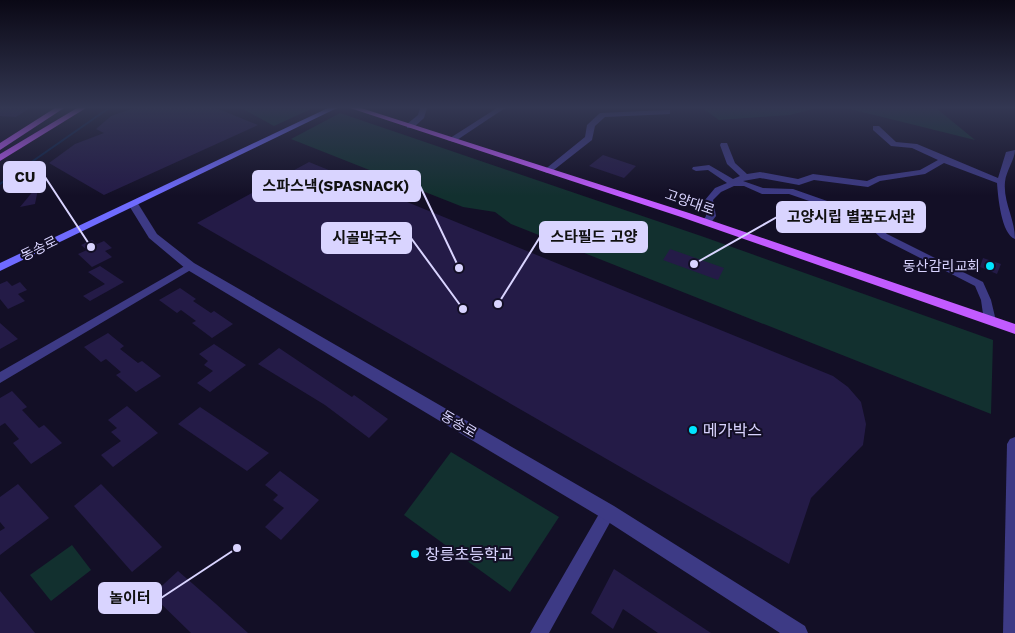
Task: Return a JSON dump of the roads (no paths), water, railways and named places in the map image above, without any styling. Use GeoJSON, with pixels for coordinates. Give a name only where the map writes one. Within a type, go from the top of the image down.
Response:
{"type":"FeatureCollection","features":[{"type":"Feature","properties":{"kind":"main road"},"geometry":{"type":"LineString","coordinates":[[0,146],[12,138]]}},
{"type":"Feature","properties":{"kind":"main road"},"geometry":{"type":"LineString","coordinates":[[0,146],[13,138]]}},
{"type":"Feature","properties":{"kind":"main road"},"geometry":{"type":"LineString","coordinates":[[0,157],[28,138]]}},
{"type":"Feature","properties":{"kind":"main road"},"geometry":{"type":"LineString","coordinates":[[0,157],[36,138]]}},
{"type":"Feature","properties":{"kind":"main road","name":"동송로"},"geometry":{"type":"LineString","coordinates":[[0,267],[271,138]]}},
{"type":"Feature","properties":{"kind":"main road","name":"고양대로"},"geometry":{"type":"LineString","coordinates":[[444,138],[707,222],[1015,329]]}},
{"type":"Feature","properties":{"kind":"street"},"geometry":{"type":"LineString","coordinates":[[451,140],[455,138]]}},
{"type":"Feature","properties":{"kind":"street"},"geometry":{"type":"LineString","coordinates":[[547,171],[589,138]]}},
{"type":"Feature","properties":{"kind":"street"},"geometry":{"type":"LineString","coordinates":[[887,138],[894,144],[914,146],[1001,182]]}},
{"type":"Feature","properties":{"kind":"street"},"geometry":{"type":"LineString","coordinates":[[724,145],[731,164],[745,177]]}},
{"type":"Feature","properties":{"kind":"street"},"geometry":{"type":"LineString","coordinates":[[1015,152],[1010,152],[1001,182],[1003,208],[1015,236]]}},
{"type":"Feature","properties":{"kind":"street"},"geometry":{"type":"LineString","coordinates":[[707,222],[711,216],[709,200],[718,190],[745,177],[760,175],[799,182],[813,177],[868,184],[878,179],[922,172],[944,160]]}},
{"type":"Feature","properties":{"kind":"street"},"geometry":{"type":"LineString","coordinates":[[696,169],[709,167],[733,183],[746,184],[762,191],[790,191],[864,217],[884,236],[979,284],[986,300],[990,321]]}},
{"type":"Feature","properties":{"kind":"street","name":"동송로"},"geometry":{"type":"LineString","coordinates":[[133,204],[153,236],[190,266],[608,512],[798,633]]}},
{"type":"Feature","properties":{"kind":"street"},"geometry":{"type":"LineString","coordinates":[[0,378],[190,266]]}},
{"type":"Feature","properties":{"kind":"street"},"geometry":{"type":"LineString","coordinates":[[1013,633],[1015,444]]}},
{"type":"Feature","properties":{"kind":"street"},"geometry":{"type":"LineString","coordinates":[[539,633],[608,512]]}},
{"type":"Feature","properties":{"kind":"waterway"},"geometry":{"type":"LineString","coordinates":[[0,184],[67,138]]}},
{"type":"Feature","properties":{"kind":"place","name":"CU"},"geometry":{"type":"Point","coordinates":[91,247]}},
{"type":"Feature","properties":{"kind":"place","name":"고양시립 별꿈도서관"},"geometry":{"type":"Point","coordinates":[694,264]}},
{"type":"Feature","properties":{"kind":"place","name":"동산감리교회"},"geometry":{"type":"Point","coordinates":[990,266]}},
{"type":"Feature","properties":{"kind":"place","name":"스파스낵(SPASNACK)"},"geometry":{"type":"Point","coordinates":[459,268]}},
{"type":"Feature","properties":{"kind":"place","name":"스타필드 고양"},"geometry":{"type":"Point","coordinates":[498,304]}},
{"type":"Feature","properties":{"kind":"place","name":"시골막국수"},"geometry":{"type":"Point","coordinates":[463,309]}},
{"type":"Feature","properties":{"kind":"place","name":"메가박스"},"geometry":{"type":"Point","coordinates":[693,430]}},
{"type":"Feature","properties":{"kind":"place","name":"놀이터"},"geometry":{"type":"Point","coordinates":[237,548]}},
{"type":"Feature","properties":{"kind":"place","name":"창릉초등학교"},"geometry":{"type":"Point","coordinates":[415,554]}}]}
